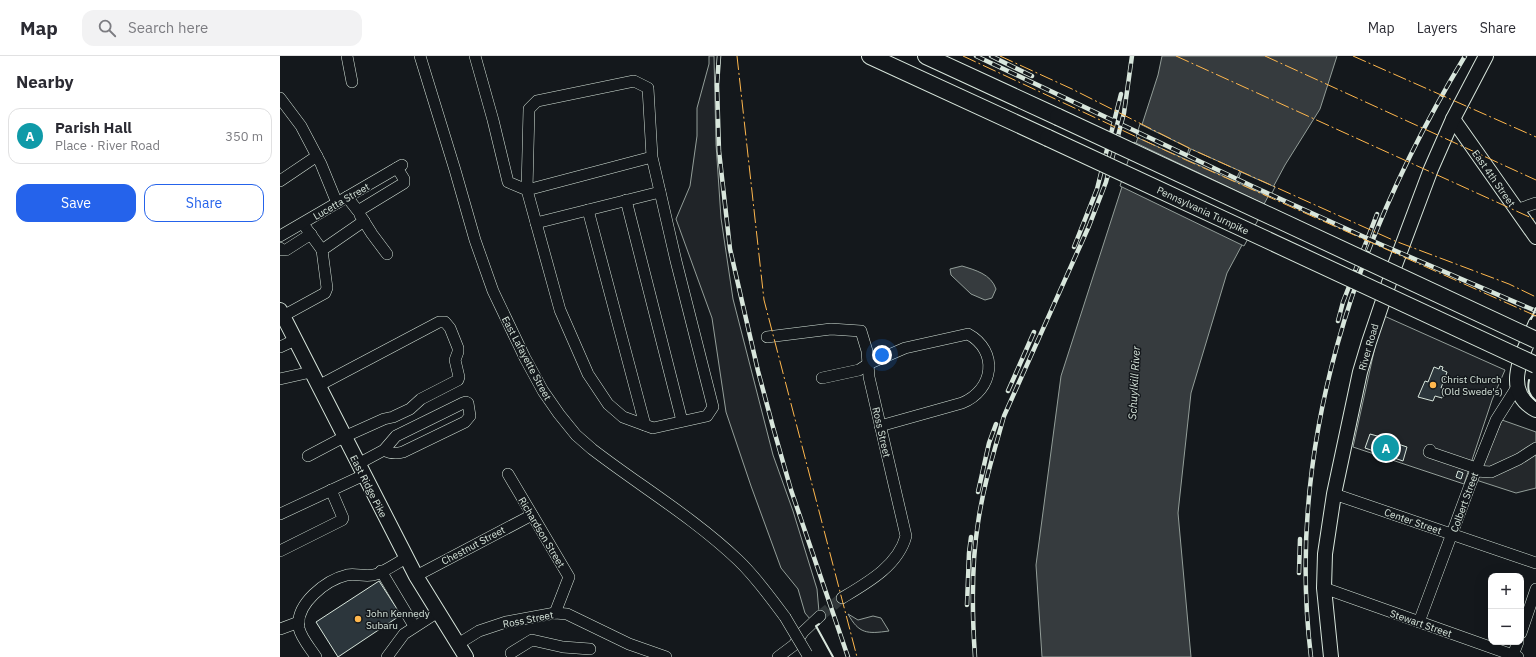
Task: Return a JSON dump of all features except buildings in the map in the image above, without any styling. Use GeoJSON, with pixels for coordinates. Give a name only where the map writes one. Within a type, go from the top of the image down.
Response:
{"type":"FeatureCollection","features":[{"type":"Feature","properties":{"kind":"highway","name":"Pennsylvania Turnpike"},"geometry":{"type":"LineString","coordinates":[[870,56],[1536,365]]}},
{"type":"Feature","properties":{"kind":"highway"},"geometry":{"type":"LineString","coordinates":[[926,56],[1536,340]]}},
{"type":"Feature","properties":{"kind":"main road","name":"River Road"},"geometry":{"type":"LineString","coordinates":[[1331,657],[1324,588],[1325,554],[1334,494],[1352,409],[1369,342],[1395,264],[1431,169],[1453,119],[1486,56]]}},
{"type":"Feature","properties":{"kind":"main road","name":"East 4th Street"},"geometry":{"type":"LineString","coordinates":[[1453,119],[1536,238]]}},
{"type":"Feature","properties":{"kind":"main road","name":"East Ridge Pike"},"geometry":{"type":"LineString","coordinates":[[281,313],[406,558],[466,657]]}},
{"type":"Feature","properties":{"kind":"main road"},"geometry":{"type":"LineString","coordinates":[[1536,323],[1520,364],[1516,380],[1522,399],[1536,410]]}},
{"type":"Feature","properties":{"kind":"street"},"geometry":{"type":"LineString","coordinates":[[347,56],[352,82]]}},
{"type":"Feature","properties":{"kind":"street","name":"East Lafayette Street"},"geometry":{"type":"LineString","coordinates":[[420,56],[484,268],[509,326],[543,391],[572,430],[592,449],[696,524],[738,560],[758,582],[784,617],[808,655]]}},
{"type":"Feature","properties":{"kind":"street"},"geometry":{"type":"LineString","coordinates":[[475,56],[508,182],[527,190],[652,157]]}},
{"type":"Feature","properties":{"kind":"street"},"geometry":{"type":"LineString","coordinates":[[634,80],[648,88],[652,157],[712,407],[707,416],[653,428],[623,417],[608,404],[588,374],[560,310],[527,190],[529,109],[537,102],[634,80]]}},
{"type":"Feature","properties":{"kind":"street"},"geometry":{"type":"LineString","coordinates":[[280,98],[301,126],[317,156],[337,203]]}},
{"type":"Feature","properties":{"kind":"street"},"geometry":{"type":"LineString","coordinates":[[280,181],[317,156]]}},
{"type":"Feature","properties":{"kind":"street","name":"Lucetta Street"},"geometry":{"type":"LineString","coordinates":[[280,236],[400,166],[404,183],[358,211]]}},
{"type":"Feature","properties":{"kind":"street"},"geometry":{"type":"LineString","coordinates":[[536,223],[660,192]]}},
{"type":"Feature","properties":{"kind":"street"},"geometry":{"type":"LineString","coordinates":[[347,197],[387,254]]}},
{"type":"Feature","properties":{"kind":"street"},"geometry":{"type":"LineString","coordinates":[[626,200],[682,421]]}},
{"type":"Feature","properties":{"kind":"street"},"geometry":{"type":"LineString","coordinates":[[1516,210],[1536,203]]}},
{"type":"Feature","properties":{"kind":"street"},"geometry":{"type":"LineString","coordinates":[[588,210],[645,425]]}},
{"type":"Feature","properties":{"kind":"street"},"geometry":{"type":"LineString","coordinates":[[322,250],[364,221]]}},
{"type":"Feature","properties":{"kind":"street"},"geometry":{"type":"LineString","coordinates":[[281,313],[325,293],[327,288],[322,250],[303,223]]}},
{"type":"Feature","properties":{"kind":"street"},"geometry":{"type":"LineString","coordinates":[[280,248],[281,250],[286,250],[311,234]]}},
{"type":"Feature","properties":{"kind":"street"},"geometry":{"type":"LineString","coordinates":[[308,456],[344,437],[410,409],[421,399],[458,380],[459,377],[455,360],[458,348],[450,328],[445,322],[439,322],[318,386]]}},
{"type":"Feature","properties":{"kind":"street","name":"Ross Street"},"geometry":{"type":"LineString","coordinates":[[767,337],[831,329],[861,332],[868,351],[869,377],[906,536],[899,553],[869,582],[842,598]]}},
{"type":"Feature","properties":{"kind":"street"},"geometry":{"type":"LineString","coordinates":[[822,378],[859,370],[868,364],[905,348],[968,334],[978,339],[988,359],[989,368],[986,382],[981,390],[972,399],[880,426]]}},
{"type":"Feature","properties":{"kind":"street"},"geometry":{"type":"LineString","coordinates":[[280,347],[295,340]]}},
{"type":"Feature","properties":{"kind":"street"},"geometry":{"type":"LineString","coordinates":[[280,379],[311,372]]}},
{"type":"Feature","properties":{"kind":"street","name":"Colbert Street"},"geometry":{"type":"LineString","coordinates":[[1420,622],[1496,420],[1517,387]]}},
{"type":"Feature","properties":{"kind":"street"},"geometry":{"type":"LineString","coordinates":[[280,514],[331,490],[361,470],[384,450],[396,436],[463,403],[466,402],[468,404],[470,416],[465,422],[403,452],[396,454],[389,453],[384,450]]}},
{"type":"Feature","properties":{"kind":"street"},"geometry":{"type":"LineString","coordinates":[[1430,450],[1429,452],[1476,470],[1491,472],[1519,459],[1536,448]]}},
{"type":"Feature","properties":{"kind":"street","name":"Richardson Street"},"geometry":{"type":"LineString","coordinates":[[508,474],[569,577],[555,613]]}},
{"type":"Feature","properties":{"kind":"street"},"geometry":{"type":"LineString","coordinates":[[280,552],[342,520],[343,518],[331,490]]}},
{"type":"Feature","properties":{"kind":"street","name":"Center Street"},"geometry":{"type":"LineString","coordinates":[[1334,494],[1536,563]]}},
{"type":"Feature","properties":{"kind":"street","name":"Chestnut Street"},"geometry":{"type":"LineString","coordinates":[[416,576],[532,515]]}},
{"type":"Feature","properties":{"kind":"street"},"geometry":{"type":"LineString","coordinates":[[316,657],[301,634],[299,622],[301,611],[312,595],[339,578],[354,574],[369,576],[406,558]]}},
{"type":"Feature","properties":{"kind":"street"},"geometry":{"type":"LineString","coordinates":[[381,571],[414,626]]}},
{"type":"Feature","properties":{"kind":"street","name":"Stewart Street"},"geometry":{"type":"LineString","coordinates":[[1324,588],[1516,656]]}},
{"type":"Feature","properties":{"kind":"street"},"geometry":{"type":"LineString","coordinates":[[1524,624],[1536,589]]}},
{"type":"Feature","properties":{"kind":"street"},"geometry":{"type":"LineString","coordinates":[[387,657],[404,634],[414,626],[438,612]]}},
{"type":"Feature","properties":{"kind":"street","name":"Ross Street"},"geometry":{"type":"LineString","coordinates":[[458,644],[479,631],[506,622],[555,613],[567,614],[629,644],[666,657]]}},
{"type":"Feature","properties":{"kind":"street"},"geometry":{"type":"LineString","coordinates":[[778,657],[794,646],[803,632],[820,616]]}},
{"type":"Feature","properties":{"kind":"street"},"geometry":{"type":"LineString","coordinates":[[280,629],[299,622]]}},
{"type":"Feature","properties":{"kind":"street"},"geometry":{"type":"LineString","coordinates":[[510,656],[532,640],[590,649]]}},
{"type":"Feature","properties":{"kind":"street"},"geometry":{"type":"LineString","coordinates":[[1516,656],[1518,645]]}},
{"type":"Feature","properties":{"kind":"shaded area"},"geometry":{"type":"Polygon","coordinates":[[[709,56],[714,56],[716,144],[721,218],[733,299],[773,455],[793,511],[817,589],[819,612],[810,619],[805,613],[798,589],[781,568],[726,412],[712,318],[676,219],[690,186],[697,136],[697,108],[709,64],[709,56]]]}},
{"type":"Feature","properties":{"kind":"shaded area"},"geometry":{"type":"Polygon","coordinates":[[[1382,315],[1505,370],[1492,400],[1464,484],[1353,447],[1382,315]]]}},
{"type":"Feature","properties":{"kind":"shaded area"},"geometry":{"type":"Polygon","coordinates":[[[1502,420],[1536,432],[1536,488],[1516,493],[1476,480],[1502,420]]]}},
{"type":"Feature","properties":{"kind":"shaded area"},"geometry":{"type":"Polygon","coordinates":[[[848,614],[858,620],[873,616],[881,618],[889,631],[864,631],[856,626],[848,614]]]}},
{"type":"Feature","properties":{"kind":"water","name":"Schuylkill River"},"geometry":{"type":"Polygon","coordinates":[[[1162,56],[1337,56],[1320,109],[1285,165],[1227,273],[1191,393],[1178,513],[1191,657],[1042,657],[1036,565],[1061,376],[1158,75],[1162,56]]]}},
{"type":"Feature","properties":{"kind":"water"},"geometry":{"type":"Polygon","coordinates":[[[962,266],[982,273],[994,284],[996,289],[992,298],[985,300],[971,294],[951,275],[950,269],[962,266]]]}},
{"type":"Feature","properties":{"kind":"pier"},"geometry":{"type":"Polygon","coordinates":[[[1140,124],[1189,148],[1188,156],[1191,149],[1240,171],[1237,177],[1239,178],[1241,172],[1275,187],[1270,197],[1136,137],[1140,124]]]}},
{"type":"Feature","properties":{"kind":"pier"},"geometry":{"type":"Polygon","coordinates":[[[1134,142],[1266,205],[1244,246],[1120,186],[1134,142]]]}},
{"type":"Feature","properties":{"kind":"tunnel"},"geometry":{"type":"LineString","coordinates":[[820,616],[842,598]]}},
{"type":"Feature","properties":{"kind":"railway"},"geometry":{"type":"LineString","coordinates":[[719,56],[717,85],[719,151],[730,249],[758,371],[791,490],[848,657]]}},
{"type":"Feature","properties":{"kind":"railway"},"geometry":{"type":"LineString","coordinates":[[976,56],[1254,187],[1382,245],[1536,311]]}},
{"type":"Feature","properties":{"kind":"railway"},"geometry":{"type":"LineString","coordinates":[[991,56],[1032,76]]}},
{"type":"Feature","properties":{"kind":"railway"},"geometry":{"type":"LineString","coordinates":[[975,657],[973,624],[974,556],[980,510],[989,470],[1004,416],[1089,226],[1106,182],[1124,113],[1132,56]]}},
{"type":"Feature","properties":{"kind":"railway"},"geometry":{"type":"LineString","coordinates":[[1311,657],[1306,578],[1309,499],[1320,421],[1337,344],[1362,269],[1391,196],[1426,125],[1465,56]]}},
{"type":"Feature","properties":{"kind":"railway"},"geometry":{"type":"LineString","coordinates":[[1074,247],[1097,189],[1121,94]]}},
{"type":"Feature","properties":{"kind":"railway"},"geometry":{"type":"LineString","coordinates":[[1338,321],[1343,302],[1377,214]]}},
{"type":"Feature","properties":{"kind":"railway"},"geometry":{"type":"LineString","coordinates":[[1008,391],[1034,332]]}},
{"type":"Feature","properties":{"kind":"railway"},"geometry":{"type":"LineString","coordinates":[[978,492],[989,443],[996,424]]}},
{"type":"Feature","properties":{"kind":"railway"},"geometry":{"type":"LineString","coordinates":[[967,605],[971,537]]}},
{"type":"Feature","properties":{"kind":"railway"},"geometry":{"type":"LineString","coordinates":[[1299,573],[1300,539]]}},
{"type":"Feature","properties":{"kind":"fence"},"geometry":{"type":"LineString","coordinates":[[816,626],[833,657]]}},
{"type":"Feature","properties":{"kind":"wall"},"geometry":{"type":"LineString","coordinates":[[1531,319],[1536,308]]}},
{"type":"Feature","properties":{"kind":"wall"},"geometry":{"type":"LineString","coordinates":[[1529,380],[1529,392],[1536,401]]}},
{"type":"Feature","properties":{"kind":"wall"},"geometry":{"type":"LineString","coordinates":[[819,624],[816,626],[833,657]]}},
{"type":"Feature","properties":{"kind":"power"},"geometry":{"type":"LineString","coordinates":[[737,56],[764,300],[857,657]]}},
{"type":"Feature","properties":{"kind":"power"},"geometry":{"type":"LineString","coordinates":[[963,56],[1186,160],[1536,316]]}},
{"type":"Feature","properties":{"kind":"power"},"geometry":{"type":"LineString","coordinates":[[1000,56],[1072,89],[1191,149],[1395,241],[1509,284],[1536,297]]}},
{"type":"Feature","properties":{"kind":"power"},"geometry":{"type":"LineString","coordinates":[[1176,56],[1536,220]]}},
{"type":"Feature","properties":{"kind":"power"},"geometry":{"type":"LineString","coordinates":[[1265,56],[1536,180]]}},
{"type":"Feature","properties":{"kind":"power"},"geometry":{"type":"LineString","coordinates":[[1353,56],[1536,137]]}},
{"type":"Feature","properties":{"kind":"place","name":"Christ Church (Old Swede's)"},"geometry":{"type":"Point","coordinates":[1433,385]}},
{"type":"Feature","properties":{"kind":"place","name":"Parish Hall"},"geometry":{"type":"Point","coordinates":[1386,448]}},
{"type":"Feature","properties":{"kind":"place","name":"John Kennedy Subaru"},"geometry":{"type":"Point","coordinates":[358,619]}}]}
